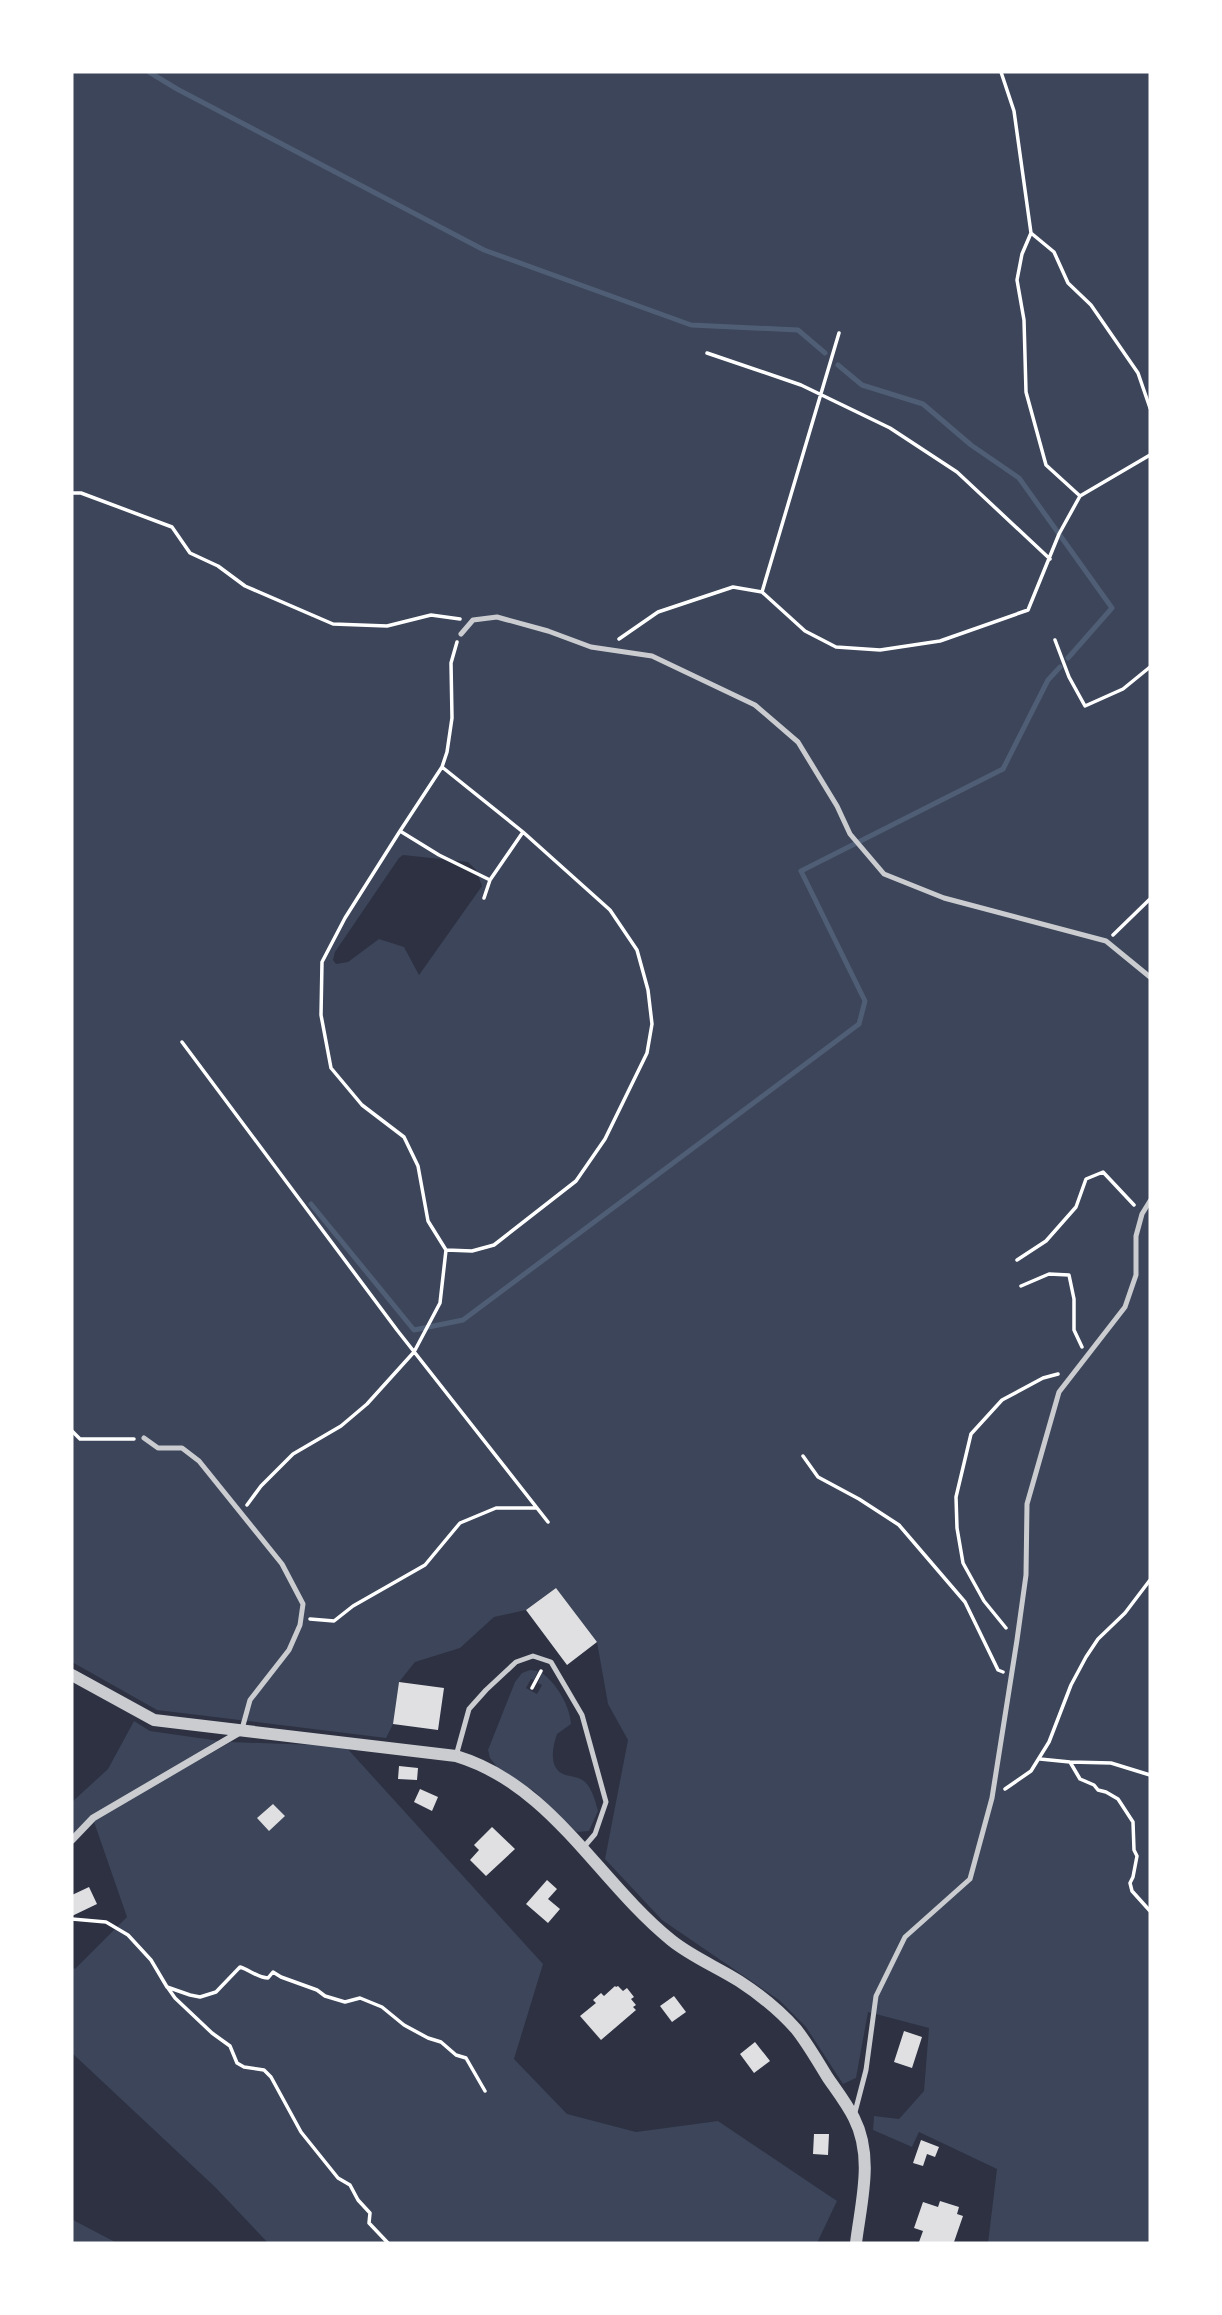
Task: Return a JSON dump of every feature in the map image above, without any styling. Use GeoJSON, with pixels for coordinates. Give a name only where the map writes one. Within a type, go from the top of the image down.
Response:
{"type":"FeatureCollection","features":[{"type":"Feature","properties":{"kind":"street"},"geometry":{"type":"LineString","coordinates":[[72,1675],[154,1720],[456,1756],[480,1763],[531,1797],[671,1941],[739,1982],[781,2014],[796,2030],[854,2117],[862,2137],[865,2166],[856,2243]]}},
{"type":"Feature","properties":{"kind":"street"},"geometry":{"type":"LineString","coordinates":[[72,1840],[93,1818],[241,1732]]}},
{"type":"Feature","properties":{"kind":"lane"},"geometry":{"type":"LineString","coordinates":[[461,634],[473,620],[497,617],[592,647],[652,656],[755,705],[799,741],[850,834],[884,874],[944,898],[1106,942],[1150,977]]}},
{"type":"Feature","properties":{"kind":"lane"},"geometry":{"type":"LineString","coordinates":[[854,2117],[866,2070],[876,1996],[905,1937],[970,1879],[992,1798],[1012,1674],[1026,1575],[1027,1504],[1059,1392],[1125,1307],[1136,1275],[1136,1236],[1142,1214],[1150,1201]]}},
{"type":"Feature","properties":{"kind":"lane"},"geometry":{"type":"LineString","coordinates":[[144,1438],[158,1448],[182,1448],[199,1461],[282,1564],[303,1605],[289,1650],[250,1700],[241,1732]]}},
{"type":"Feature","properties":{"kind":"lane"},"geometry":{"type":"LineString","coordinates":[[456,1756],[469,1709],[486,1690],[516,1662],[533,1656],[551,1662],[582,1715],[606,1802],[595,1834],[583,1848]]}},
{"type":"Feature","properties":{"kind":"path"},"geometry":{"type":"LineString","coordinates":[[1001,72],[1014,111],[1031,233],[1022,254],[1017,280],[1024,320],[1026,392],[1046,465],[1080,496]]}},
{"type":"Feature","properties":{"kind":"path"},"geometry":{"type":"LineString","coordinates":[[1031,233],[1054,252],[1068,283],[1091,304],[1138,373],[1150,408]]}},
{"type":"Feature","properties":{"kind":"path"},"geometry":{"type":"LineString","coordinates":[[762,592],[839,333]]}},
{"type":"Feature","properties":{"kind":"path"},"geometry":{"type":"LineString","coordinates":[[707,353],[802,385],[890,428],[957,472],[1050,559]]}},
{"type":"Feature","properties":{"kind":"path"},"geometry":{"type":"LineString","coordinates":[[606,648],[658,612],[733,587],[762,592],[805,631],[836,647],[880,650],[940,641],[1028,610],[1059,534],[1080,496],[1150,455]]}},
{"type":"Feature","properties":{"kind":"path"},"geometry":{"type":"LineString","coordinates":[[72,493],[81,493],[172,527],[190,553],[218,566],[245,586],[333,624],[387,626],[431,615],[473,620]]}},
{"type":"Feature","properties":{"kind":"path"},"geometry":{"type":"LineString","coordinates":[[242,1512],[261,1486],[293,1454],[341,1426],[414,1352],[440,1303],[446,1250],[428,1221],[418,1166],[404,1137],[362,1105],[331,1068],[321,1015],[322,962],[345,918],[442,767],[452,718],[451,663],[461,634]]}},
{"type":"Feature","properties":{"kind":"path"},"geometry":{"type":"LineString","coordinates":[[1055,640],[1069,677],[1085,705],[1123,689],[1150,667]]}},
{"type":"Feature","properties":{"kind":"path"},"geometry":{"type":"LineString","coordinates":[[442,767],[523,832],[610,910],[638,950],[648,990],[652,1024],[647,1053],[605,1139],[576,1181],[495,1245],[472,1251],[446,1250]]}},
{"type":"Feature","properties":{"kind":"path"},"geometry":{"type":"LineString","coordinates":[[400,831],[439,855],[490,880]]}},
{"type":"Feature","properties":{"kind":"path"},"geometry":{"type":"LineString","coordinates":[[484,898],[490,880],[523,832]]}},
{"type":"Feature","properties":{"kind":"path"},"geometry":{"type":"LineString","coordinates":[[1106,942],[1150,898]]}},
{"type":"Feature","properties":{"kind":"path"},"geometry":{"type":"LineString","coordinates":[[182,1042],[414,1352],[548,1522]]}},
{"type":"Feature","properties":{"kind":"path"},"geometry":{"type":"LineString","coordinates":[[1017,1260],[1046,1241],[1076,1207],[1086,1179],[1103,1172],[1142,1214]]}},
{"type":"Feature","properties":{"kind":"path"},"geometry":{"type":"LineString","coordinates":[[1021,1286],[1049,1274],[1069,1275],[1074,1299],[1074,1330],[1086,1356]]}},
{"type":"Feature","properties":{"kind":"path"},"geometry":{"type":"LineString","coordinates":[[1017,1640],[984,1601],[963,1563],[957,1528],[956,1497],[971,1434],[1002,1400],[1043,1378],[1077,1367]]}},
{"type":"Feature","properties":{"kind":"path"},"geometry":{"type":"LineString","coordinates":[[72,1431],[80,1439],[144,1438]]}},
{"type":"Feature","properties":{"kind":"path"},"geometry":{"type":"LineString","coordinates":[[803,1457],[818,1478],[859,1499],[899,1525],[965,1602],[998,1670],[1012,1674]]}},
{"type":"Feature","properties":{"kind":"path"},"geometry":{"type":"LineString","coordinates":[[301,1618],[334,1621],[353,1606],[425,1565],[460,1523],[496,1508],[538,1508]]}},
{"type":"Feature","properties":{"kind":"path"},"geometry":{"type":"LineString","coordinates":[[992,1798],[1031,1772],[1049,1742],[1071,1685],[1086,1657],[1098,1639],[1125,1613],[1150,1580]]}},
{"type":"Feature","properties":{"kind":"path"},"geometry":{"type":"LineString","coordinates":[[533,1688],[546,1660]]}},
{"type":"Feature","properties":{"kind":"path"},"geometry":{"type":"LineString","coordinates":[[1040,1759],[1111,1763],[1150,1775]]}},
{"type":"Feature","properties":{"kind":"path"},"geometry":{"type":"LineString","coordinates":[[1070,1762],[1080,1779],[1118,1798],[1133,1822],[1133,1845],[1137,1856],[1130,1883],[1132,1891],[1150,1911]]}},
{"type":"Feature","properties":{"kind":"path"},"geometry":{"type":"LineString","coordinates":[[72,1919],[106,1922],[128,1935],[151,1961],[175,1998],[230,2046],[237,2063],[244,2067],[264,2070],[271,2077],[301,2132],[338,2178],[350,2186],[370,2213],[369,2223],[388,2243]]}},
{"type":"Feature","properties":{"kind":"path"},"geometry":{"type":"LineString","coordinates":[[167,1987],[200,1997],[216,1992],[240,1967],[262,1978],[268,1978],[273,1972],[281,1978],[345,2002],[360,1998],[382,2007],[404,2025],[441,2042],[466,2058],[485,2091]]}},
{"type":"Feature","properties":{"kind":"shaded area"},"geometry":{"type":"Polygon","coordinates":[[[72,72],[1150,72],[1150,2243],[988,2243],[997,2169],[919,2132],[912,2147],[873,2130],[874,2116],[899,2119],[924,2091],[929,2028],[868,2012],[856,2078],[843,2084],[806,2027],[779,2000],[662,1920],[605,1859],[628,1740],[608,1704],[597,1642],[556,1588],[526,1610],[494,1617],[460,1648],[415,1662],[399,1682],[393,1724],[386,1738],[157,1710],[72,1662],[72,72]],[[403,855],[335,952],[333,960],[336,964],[348,962],[379,939],[404,947],[419,975],[482,886],[476,870],[468,862],[403,855]]]}},
{"type":"Feature","properties":{"kind":"shaded area"},"geometry":{"type":"Polygon","coordinates":[[[538,1671],[526,1688],[537,1694],[542,1685],[538,1683],[542,1673],[558,1689],[568,1710],[571,1724],[557,1734],[553,1761],[558,1771],[581,1779],[591,1791],[598,1811],[589,1831],[577,1832],[534,1791],[497,1767],[490,1758],[488,1750],[515,1682],[522,1673],[538,1671]]]}},
{"type":"Feature","properties":{"kind":"shaded area"},"geometry":{"type":"Polygon","coordinates":[[[134,1721],[150,1731],[220,1741],[91,1817],[72,1837],[72,1802],[108,1769],[134,1721]]]}},
{"type":"Feature","properties":{"kind":"shaded area"},"geometry":{"type":"Polygon","coordinates":[[[231,1742],[345,1746],[543,1964],[514,2059],[567,2114],[636,2132],[718,2121],[837,2201],[817,2243],[268,2243],[215,2187],[72,2053],[72,1967],[75,1969],[127,1917],[93,1819],[231,1742]]]}},
{"type":"Feature","properties":{"kind":"shaded area"},"geometry":{"type":"Polygon","coordinates":[[[72,2219],[75,2221],[117,2243],[72,2243],[72,2219]]]}},
{"type":"Feature","properties":{"kind":"building"},"geometry":{"type":"Polygon","coordinates":[[[556,1588],[597,1642],[567,1665],[526,1610],[556,1588]]]}},
{"type":"Feature","properties":{"kind":"building"},"geometry":{"type":"Polygon","coordinates":[[[399,1682],[444,1688],[438,1730],[393,1724],[399,1682]]]}},
{"type":"Feature","properties":{"kind":"building"},"geometry":{"type":"Polygon","coordinates":[[[399,1766],[418,1768],[417,1780],[398,1779],[399,1766]]]}},
{"type":"Feature","properties":{"kind":"building"},"geometry":{"type":"Polygon","coordinates":[[[420,1789],[438,1797],[432,1811],[414,1802],[420,1789]]]}},
{"type":"Feature","properties":{"kind":"building"},"geometry":{"type":"Polygon","coordinates":[[[273,1804],[285,1816],[269,1831],[257,1818],[273,1804]]]}},
{"type":"Feature","properties":{"kind":"building"},"geometry":{"type":"Polygon","coordinates":[[[492,1827],[515,1849],[486,1876],[470,1860],[479,1850],[474,1845],[492,1827]]]}},
{"type":"Feature","properties":{"kind":"building"},"geometry":{"type":"Polygon","coordinates":[[[547,1880],[557,1889],[548,1899],[560,1909],[548,1923],[526,1904],[547,1880]]]}},
{"type":"Feature","properties":{"kind":"building"},"geometry":{"type":"Polygon","coordinates":[[[89,1887],[97,1904],[72,1916],[72,1895],[89,1887]]]}},
{"type":"Feature","properties":{"kind":"building"},"geometry":{"type":"Polygon","coordinates":[[[615,1986],[623,1991],[627,1988],[634,1997],[631,1999],[636,2010],[601,2040],[580,2016],[596,2003],[593,2000],[601,1993],[604,1996],[615,1986]]]}},
{"type":"Feature","properties":{"kind":"building"},"geometry":{"type":"Polygon","coordinates":[[[674,1996],[686,2012],[672,2022],[660,2006],[674,1996]]]}},
{"type":"Feature","properties":{"kind":"building"},"geometry":{"type":"Polygon","coordinates":[[[904,2031],[922,2037],[912,2068],[894,2062],[904,2031]]]}},
{"type":"Feature","properties":{"kind":"building"},"geometry":{"type":"Polygon","coordinates":[[[755,2042],[770,2061],[754,2073],[740,2054],[755,2042]]]}},
{"type":"Feature","properties":{"kind":"building"},"geometry":{"type":"Polygon","coordinates":[[[814,2134],[829,2134],[828,2155],[813,2154],[814,2134]]]}},
{"type":"Feature","properties":{"kind":"building"},"geometry":{"type":"Polygon","coordinates":[[[921,2140],[939,2147],[935,2157],[927,2154],[923,2166],[913,2163],[921,2140]]]}},
{"type":"Feature","properties":{"kind":"building"},"geometry":{"type":"Polygon","coordinates":[[[940,2201],[959,2207],[957,2214],[963,2216],[954,2242],[919,2242],[923,2231],[914,2228],[923,2202],[938,2207],[940,2201]]]}},
{"type":"Feature","properties":{"kind":"waterway"},"geometry":{"type":"LineString","coordinates":[[149,72],[484,250],[691,325],[798,330],[825,353]]}},
{"type":"Feature","properties":{"kind":"waterway"},"geometry":{"type":"LineString","coordinates":[[838,365],[862,385],[923,404],[971,445],[1019,478],[1112,608],[1068,658]]}},
{"type":"Feature","properties":{"kind":"waterway"},"geometry":{"type":"LineString","coordinates":[[311,1204],[414,1330],[463,1320],[859,1024],[865,1001],[801,871],[1003,769],[1048,680],[1060,667]]}}]}
